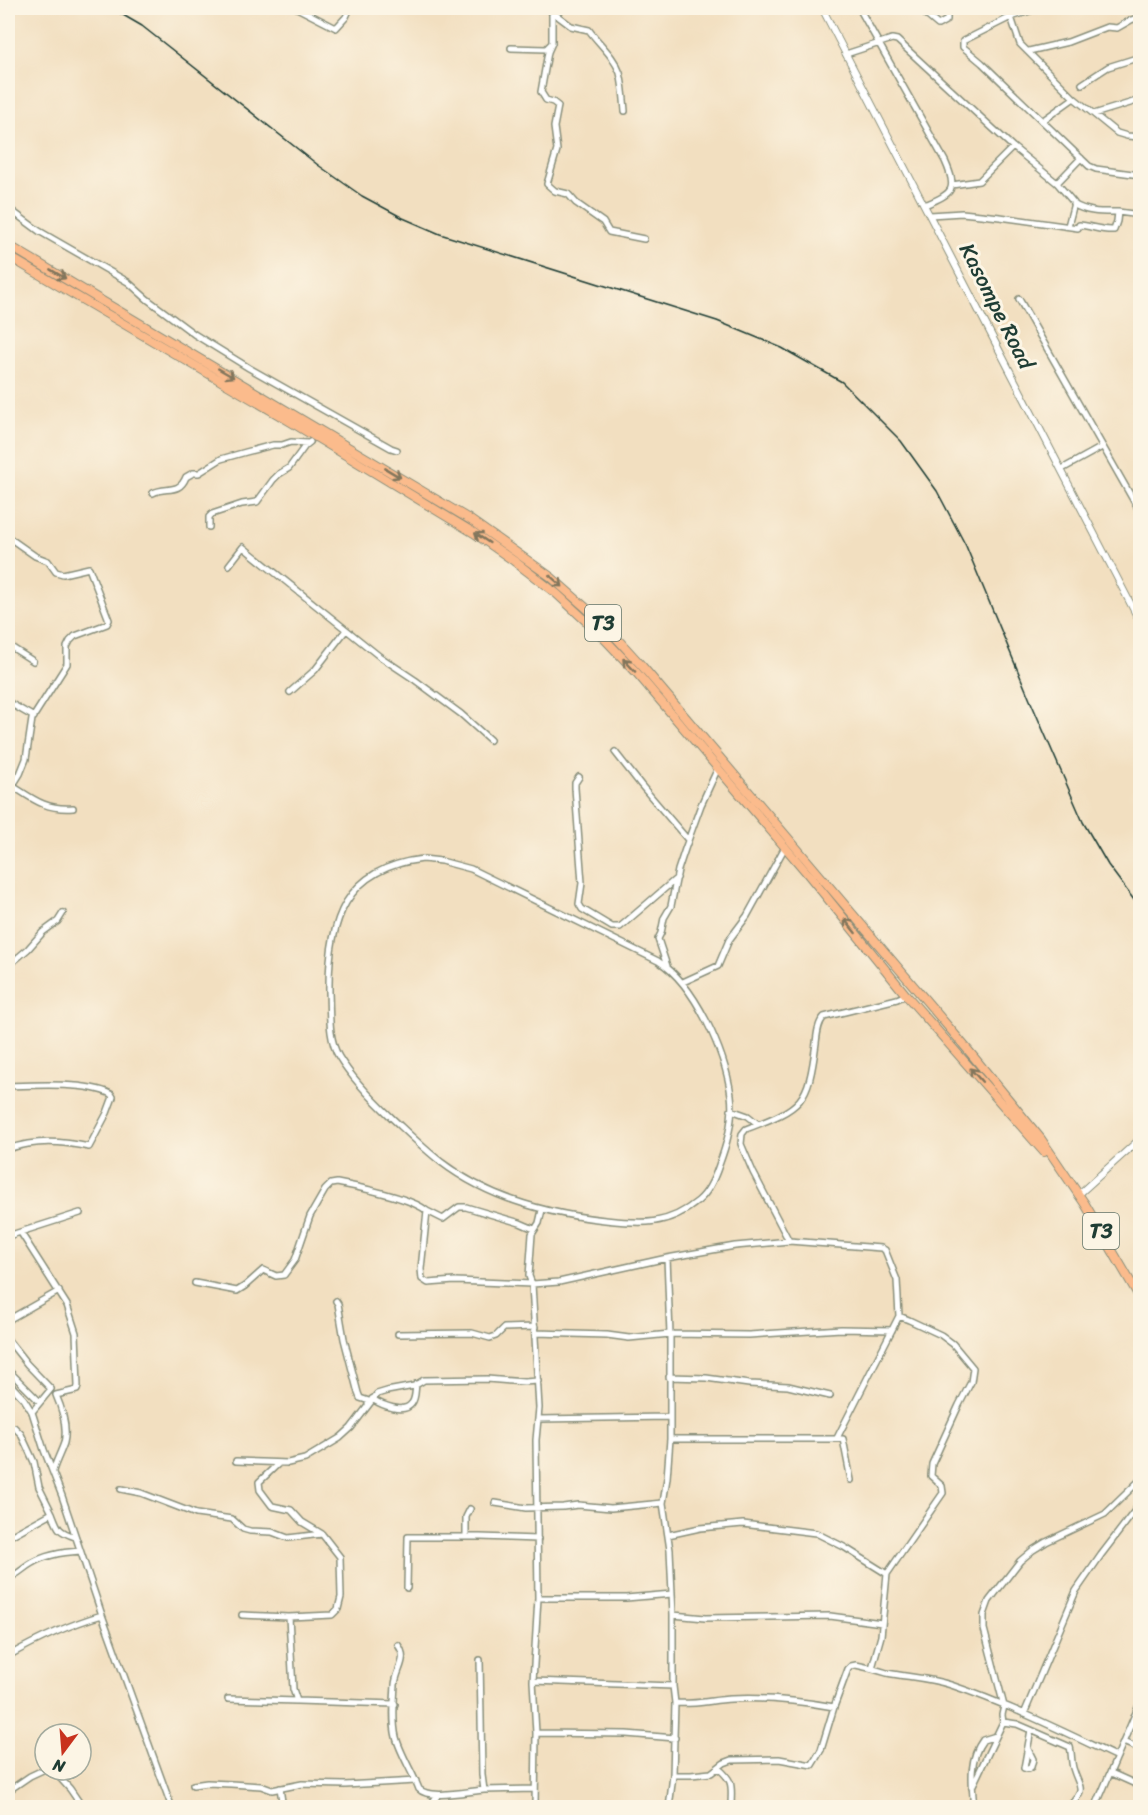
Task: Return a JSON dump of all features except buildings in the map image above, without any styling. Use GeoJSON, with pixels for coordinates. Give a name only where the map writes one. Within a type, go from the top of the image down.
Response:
{"type":"FeatureCollection","features":[{"type":"Feature","properties":{"kind":"highway","name":"T3"},"geometry":{"type":"LineString","coordinates":[[8,245],[469,519],[551,577],[602,622],[642,666],[1041,1139],[1113,1250],[1140,1298]]}},
{"type":"Feature","properties":{"kind":"highway","name":"T3"},"geometry":{"type":"LineString","coordinates":[[8,256],[312,440],[474,533],[556,594],[598,632],[636,672],[785,847],[906,995],[1057,1165]]}},
{"type":"Feature","properties":{"kind":"street"},"geometry":{"type":"LineString","coordinates":[[297,8],[336,28],[346,17],[350,8]]}},
{"type":"Feature","properties":{"kind":"street"},"geometry":{"type":"LineString","coordinates":[[547,8],[553,10],[571,26],[589,30],[610,56],[620,72],[626,111]]}},
{"type":"Feature","properties":{"kind":"street","name":"Kasompe Road"},"geometry":{"type":"LineString","coordinates":[[822,8],[1140,622]]}},
{"type":"Feature","properties":{"kind":"street"},"geometry":{"type":"LineString","coordinates":[[859,8],[952,177],[952,185],[947,194],[925,205]]}},
{"type":"Feature","properties":{"kind":"street"},"geometry":{"type":"LineString","coordinates":[[918,8],[938,25],[947,20],[949,8]]}},
{"type":"Feature","properties":{"kind":"street"},"geometry":{"type":"LineString","coordinates":[[1039,8],[1024,10],[963,41],[962,45],[1089,166],[1140,175]]}},
{"type":"Feature","properties":{"kind":"street"},"geometry":{"type":"LineString","coordinates":[[553,10],[552,43],[548,52],[541,92],[546,100],[558,106],[554,127],[557,150],[547,184],[555,190],[568,194],[576,203],[603,222],[609,232],[644,239]]}},
{"type":"Feature","properties":{"kind":"street"},"geometry":{"type":"LineString","coordinates":[[1011,17],[1020,44],[1074,98],[1117,133],[1140,137]]}},
{"type":"Feature","properties":{"kind":"street"},"geometry":{"type":"LineString","coordinates":[[1029,51],[1068,42],[1107,27],[1117,28],[1140,17]]}},
{"type":"Feature","properties":{"kind":"street"},"geometry":{"type":"LineString","coordinates":[[846,54],[892,39],[897,40],[1013,147],[1057,183],[1073,201],[1068,226]]}},
{"type":"Feature","properties":{"kind":"street"},"geometry":{"type":"LineString","coordinates":[[511,48],[546,49],[552,43]]}},
{"type":"Feature","properties":{"kind":"street"},"geometry":{"type":"LineString","coordinates":[[1082,84],[1108,67],[1140,57]]}},
{"type":"Feature","properties":{"kind":"street"},"geometry":{"type":"LineString","coordinates":[[1042,121],[1074,98]]}},
{"type":"Feature","properties":{"kind":"street"},"geometry":{"type":"LineString","coordinates":[[1094,114],[1140,100]]}},
{"type":"Feature","properties":{"kind":"street"},"geometry":{"type":"LineString","coordinates":[[952,185],[979,181],[1013,147]]}},
{"type":"Feature","properties":{"kind":"street"},"geometry":{"type":"LineString","coordinates":[[1057,183],[1081,158]]}},
{"type":"Feature","properties":{"kind":"street"},"geometry":{"type":"LineString","coordinates":[[1073,204],[1082,210],[1093,212],[1133,214],[1140,228]]}},
{"type":"Feature","properties":{"kind":"street"},"geometry":{"type":"LineString","coordinates":[[8,208],[39,231],[128,282],[194,334],[249,368],[397,450]]}},
{"type":"Feature","properties":{"kind":"street"},"geometry":{"type":"LineString","coordinates":[[930,215],[962,213],[1078,228],[1079,225],[1106,231],[1114,230],[1118,221],[1118,212]]}},
{"type":"Feature","properties":{"kind":"street"},"geometry":{"type":"LineString","coordinates":[[1019,299],[1140,512]]}},
{"type":"Feature","properties":{"kind":"street"},"geometry":{"type":"LineString","coordinates":[[153,492],[160,489],[171,491],[184,483],[186,477],[199,473],[221,459],[273,445],[312,440]]}},
{"type":"Feature","properties":{"kind":"street"},"geometry":{"type":"LineString","coordinates":[[209,526],[209,517],[212,514],[242,504],[257,502],[273,480],[290,468],[312,440]]}},
{"type":"Feature","properties":{"kind":"street"},"geometry":{"type":"LineString","coordinates":[[1062,469],[1102,447]]}},
{"type":"Feature","properties":{"kind":"street"},"geometry":{"type":"LineString","coordinates":[[8,537],[35,556],[48,561],[56,572],[63,574],[89,568],[109,620],[107,624],[75,636],[70,641],[67,647],[67,664],[34,717],[26,759],[20,774],[8,786],[43,805],[59,809],[73,808]]}},
{"type":"Feature","properties":{"kind":"street"},"geometry":{"type":"LineString","coordinates":[[229,565],[243,547],[379,656],[438,696],[490,740]]}},
{"type":"Feature","properties":{"kind":"street"},"geometry":{"type":"LineString","coordinates":[[290,692],[315,670],[346,630]]}},
{"type":"Feature","properties":{"kind":"street"},"geometry":{"type":"LineString","coordinates":[[8,645],[33,661]]}},
{"type":"Feature","properties":{"kind":"street"},"geometry":{"type":"LineString","coordinates":[[8,702],[34,717]]}},
{"type":"Feature","properties":{"kind":"street"},"geometry":{"type":"LineString","coordinates":[[615,752],[640,785],[688,840]]}},
{"type":"Feature","properties":{"kind":"street"},"geometry":{"type":"LineString","coordinates":[[668,968],[658,939],[664,918],[672,902],[688,840],[718,768]]}},
{"type":"Feature","properties":{"kind":"street"},"geometry":{"type":"LineString","coordinates":[[579,777],[575,788],[582,874],[579,904],[582,909],[612,927],[620,927],[677,878]]}},
{"type":"Feature","properties":{"kind":"street"},"geometry":{"type":"LineString","coordinates":[[682,982],[718,966],[729,940],[747,916],[785,847]]}},
{"type":"Feature","properties":{"kind":"street"},"geometry":{"type":"LineString","coordinates":[[441,861],[471,869],[658,961],[682,982],[700,1010],[715,1042],[731,1095],[730,1110],[724,1149],[714,1179],[700,1200],[680,1214],[662,1221],[637,1223],[587,1218],[542,1210],[467,1179],[441,1162],[384,1111],[355,1080],[337,1052],[332,1037],[329,999],[334,928],[356,889],[370,876],[404,862],[441,861]]}},
{"type":"Feature","properties":{"kind":"street"},"geometry":{"type":"LineString","coordinates":[[8,966],[43,932],[58,921],[63,913]]}},
{"type":"Feature","properties":{"kind":"street"},"geometry":{"type":"LineString","coordinates":[[789,1241],[753,1172],[741,1144],[742,1134],[746,1129],[787,1112],[801,1100],[811,1077],[819,1025],[824,1017],[906,995]]}},
{"type":"Feature","properties":{"kind":"street"},"geometry":{"type":"LineString","coordinates":[[8,1086],[87,1088],[106,1091],[113,1097],[89,1147],[59,1143],[22,1145],[8,1149]]}},
{"type":"Feature","properties":{"kind":"street"},"geometry":{"type":"LineString","coordinates":[[730,1110],[754,1119],[758,1124]]}},
{"type":"Feature","properties":{"kind":"street"},"geometry":{"type":"LineString","coordinates":[[1078,1195],[1140,1139]]}},
{"type":"Feature","properties":{"kind":"street"},"geometry":{"type":"LineString","coordinates":[[195,1283],[237,1290],[245,1286],[262,1270],[276,1276],[284,1275],[295,1260],[308,1219],[331,1184],[340,1184],[417,1204],[443,1219],[459,1207],[466,1207],[534,1229]]}},
{"type":"Feature","properties":{"kind":"street"},"geometry":{"type":"LineString","coordinates":[[535,1808],[536,1733],[533,1681],[538,1598],[536,1440],[539,1419],[532,1284],[529,1278],[529,1267],[534,1229],[539,1223],[542,1210]]}},
{"type":"Feature","properties":{"kind":"street"},"geometry":{"type":"LineString","coordinates":[[427,1211],[421,1269],[424,1281],[532,1284],[572,1280],[667,1258],[735,1246],[789,1241],[885,1250],[897,1280],[899,1316],[837,1438]]}},
{"type":"Feature","properties":{"kind":"street"},"geometry":{"type":"LineString","coordinates":[[8,1236],[80,1213]]}},
{"type":"Feature","properties":{"kind":"street"},"geometry":{"type":"LineString","coordinates":[[21,1233],[68,1305],[74,1326],[79,1381],[77,1390],[56,1395],[63,1410],[65,1439],[53,1471]]}},
{"type":"Feature","properties":{"kind":"street"},"geometry":{"type":"LineString","coordinates":[[667,1258],[670,1438],[668,1478],[663,1503],[668,1535],[672,1594],[675,1703],[674,1775],[669,1808]]}},
{"type":"Feature","properties":{"kind":"street"},"geometry":{"type":"LineString","coordinates":[[8,1320],[59,1291]]}},
{"type":"Feature","properties":{"kind":"street"},"geometry":{"type":"LineString","coordinates":[[336,1301],[358,1393],[360,1398],[369,1401],[368,1406]]}},
{"type":"Feature","properties":{"kind":"street"},"geometry":{"type":"LineString","coordinates":[[872,1668],[882,1623],[887,1574],[943,1493],[942,1486],[931,1476],[932,1464],[974,1372],[971,1364],[953,1344],[941,1335],[899,1316]]}},
{"type":"Feature","properties":{"kind":"street"},"geometry":{"type":"LineString","coordinates":[[398,1334],[472,1333],[490,1338],[496,1336],[504,1328],[629,1338],[670,1334],[749,1335],[841,1329],[892,1329]]}},
{"type":"Feature","properties":{"kind":"street"},"geometry":{"type":"LineString","coordinates":[[8,1340],[23,1360],[51,1389],[32,1412]]}},
{"type":"Feature","properties":{"kind":"street"},"geometry":{"type":"LineString","coordinates":[[8,1370],[40,1402]]}},
{"type":"Feature","properties":{"kind":"street"},"geometry":{"type":"LineString","coordinates":[[669,1377],[788,1386],[831,1396]]}},
{"type":"Feature","properties":{"kind":"street"},"geometry":{"type":"LineString","coordinates":[[236,1461],[279,1463],[304,1459],[340,1438],[356,1423],[372,1398],[387,1391],[430,1379],[538,1382]]}},
{"type":"Feature","properties":{"kind":"street"},"geometry":{"type":"LineString","coordinates":[[8,1382],[27,1402],[32,1412],[172,1808]]}},
{"type":"Feature","properties":{"kind":"street"},"geometry":{"type":"LineString","coordinates":[[372,1398],[393,1408],[409,1406],[414,1400],[416,1384]]}},
{"type":"Feature","properties":{"kind":"street"},"geometry":{"type":"LineString","coordinates":[[539,1419],[669,1417]]}},
{"type":"Feature","properties":{"kind":"street"},"geometry":{"type":"LineString","coordinates":[[8,1430],[14,1427],[21,1434],[34,1462],[39,1487],[58,1529],[75,1537]]}},
{"type":"Feature","properties":{"kind":"street"},"geometry":{"type":"LineString","coordinates":[[670,1438],[843,1439],[851,1480]]}},
{"type":"Feature","properties":{"kind":"street"},"geometry":{"type":"LineString","coordinates":[[242,1615],[289,1617],[332,1615],[338,1610],[341,1597],[340,1557],[322,1534],[302,1522],[291,1510],[272,1506],[260,1490],[259,1482],[279,1463]]}},
{"type":"Feature","properties":{"kind":"street"},"geometry":{"type":"LineString","coordinates":[[972,1786],[1003,1722],[1004,1706],[984,1629],[984,1615],[989,1601],[1020,1561],[1046,1542],[1105,1514],[1140,1480]]}},
{"type":"Feature","properties":{"kind":"street"},"geometry":{"type":"LineString","coordinates":[[121,1489],[141,1493],[196,1514],[232,1519],[243,1529],[250,1531],[272,1532],[288,1538],[322,1534]]}},
{"type":"Feature","properties":{"kind":"street"},"geometry":{"type":"LineString","coordinates":[[495,1503],[538,1508],[563,1508],[578,1505],[611,1508],[663,1503]]}},
{"type":"Feature","properties":{"kind":"street"},"geometry":{"type":"LineString","coordinates":[[1024,1714],[1076,1591],[1140,1504]]}},
{"type":"Feature","properties":{"kind":"street"},"geometry":{"type":"LineString","coordinates":[[466,1537],[466,1521],[470,1509]]}},
{"type":"Feature","properties":{"kind":"street"},"geometry":{"type":"LineString","coordinates":[[12,1535],[52,1513]]}},
{"type":"Feature","properties":{"kind":"street"},"geometry":{"type":"LineString","coordinates":[[668,1535],[700,1528],[743,1524],[816,1533],[844,1547],[887,1574]]}},
{"type":"Feature","properties":{"kind":"street"},"geometry":{"type":"LineString","coordinates":[[407,1588],[408,1537],[538,1539]]}},
{"type":"Feature","properties":{"kind":"street"},"geometry":{"type":"LineString","coordinates":[[8,1578],[15,1576],[35,1561],[80,1551]]}},
{"type":"Feature","properties":{"kind":"street"},"geometry":{"type":"LineString","coordinates":[[538,1598],[626,1598],[672,1594]]}},
{"type":"Feature","properties":{"kind":"street"},"geometry":{"type":"LineString","coordinates":[[8,1656],[45,1636],[75,1623],[102,1615]]}},
{"type":"Feature","properties":{"kind":"street"},"geometry":{"type":"LineString","coordinates":[[673,1615],[705,1618],[830,1616],[882,1623]]}},
{"type":"Feature","properties":{"kind":"street"},"geometry":{"type":"LineString","coordinates":[[289,1617],[292,1678],[297,1701]]}},
{"type":"Feature","properties":{"kind":"street"},"geometry":{"type":"LineString","coordinates":[[398,1646],[403,1659],[396,1678],[394,1729],[396,1739],[422,1793],[438,1795],[484,1790],[534,1789]]}},
{"type":"Feature","properties":{"kind":"street"},"geometry":{"type":"LineString","coordinates":[[480,1660],[484,1790]]}},
{"type":"Feature","properties":{"kind":"street"},"geometry":{"type":"LineString","coordinates":[[674,1775],[711,1773],[732,1760],[779,1759],[812,1765],[821,1750],[848,1669],[856,1665],[949,1685],[1024,1714],[1117,1757]]}},
{"type":"Feature","properties":{"kind":"street"},"geometry":{"type":"LineString","coordinates":[[533,1681],[673,1686]]}},
{"type":"Feature","properties":{"kind":"street"},"geometry":{"type":"LineString","coordinates":[[675,1703],[759,1699],[790,1700],[834,1707]]}},
{"type":"Feature","properties":{"kind":"street"},"geometry":{"type":"LineString","coordinates":[[228,1700],[395,1704]]}},
{"type":"Feature","properties":{"kind":"street"},"geometry":{"type":"LineString","coordinates":[[1095,1808],[1140,1703]]}},
{"type":"Feature","properties":{"kind":"street"},"geometry":{"type":"LineString","coordinates":[[1003,1722],[1017,1724],[1070,1747],[1072,1767],[1079,1781],[1081,1792],[1068,1808]]}},
{"type":"Feature","properties":{"kind":"street"},"geometry":{"type":"LineString","coordinates":[[1028,1749],[1031,1730]]}},
{"type":"Feature","properties":{"kind":"street"},"geometry":{"type":"LineString","coordinates":[[536,1733],[626,1734],[675,1738]]}},
{"type":"Feature","properties":{"kind":"street"},"geometry":{"type":"LineString","coordinates":[[974,1808],[971,1769],[978,1746],[983,1740],[996,1736]]}},
{"type":"Feature","properties":{"kind":"street"},"geometry":{"type":"LineString","coordinates":[[1123,1742],[1140,1749]]}},
{"type":"Feature","properties":{"kind":"street"},"geometry":{"type":"LineString","coordinates":[[718,1768],[731,1782],[731,1808]]}},
{"type":"Feature","properties":{"kind":"street"},"geometry":{"type":"LineString","coordinates":[[1111,1773],[1140,1786]]}},
{"type":"Feature","properties":{"kind":"street"},"geometry":{"type":"LineString","coordinates":[[8,1791],[33,1775]]}},
{"type":"Feature","properties":{"kind":"street"},"geometry":{"type":"LineString","coordinates":[[193,1785],[207,1783],[261,1786],[272,1790],[302,1784],[345,1785],[416,1781]]}},
{"type":"Feature","properties":{"kind":"street"},"geometry":{"type":"LineString","coordinates":[[64,1782],[82,1808]]}},
{"type":"Feature","properties":{"kind":"street"},"geometry":{"type":"LineString","coordinates":[[280,1788],[283,1808]]}},
{"type":"Feature","properties":{"kind":"street"},"geometry":{"type":"LineString","coordinates":[[428,1808],[438,1795]]}},
{"type":"Feature","properties":{"kind":"railway"},"geometry":{"type":"LineString","coordinates":[[111,8],[142,26],[318,165],[362,196],[403,218],[440,234],[717,321],[782,348],[842,382],[901,441],[937,491],[966,546],[1083,822],[1108,865],[1140,908]]}}]}
